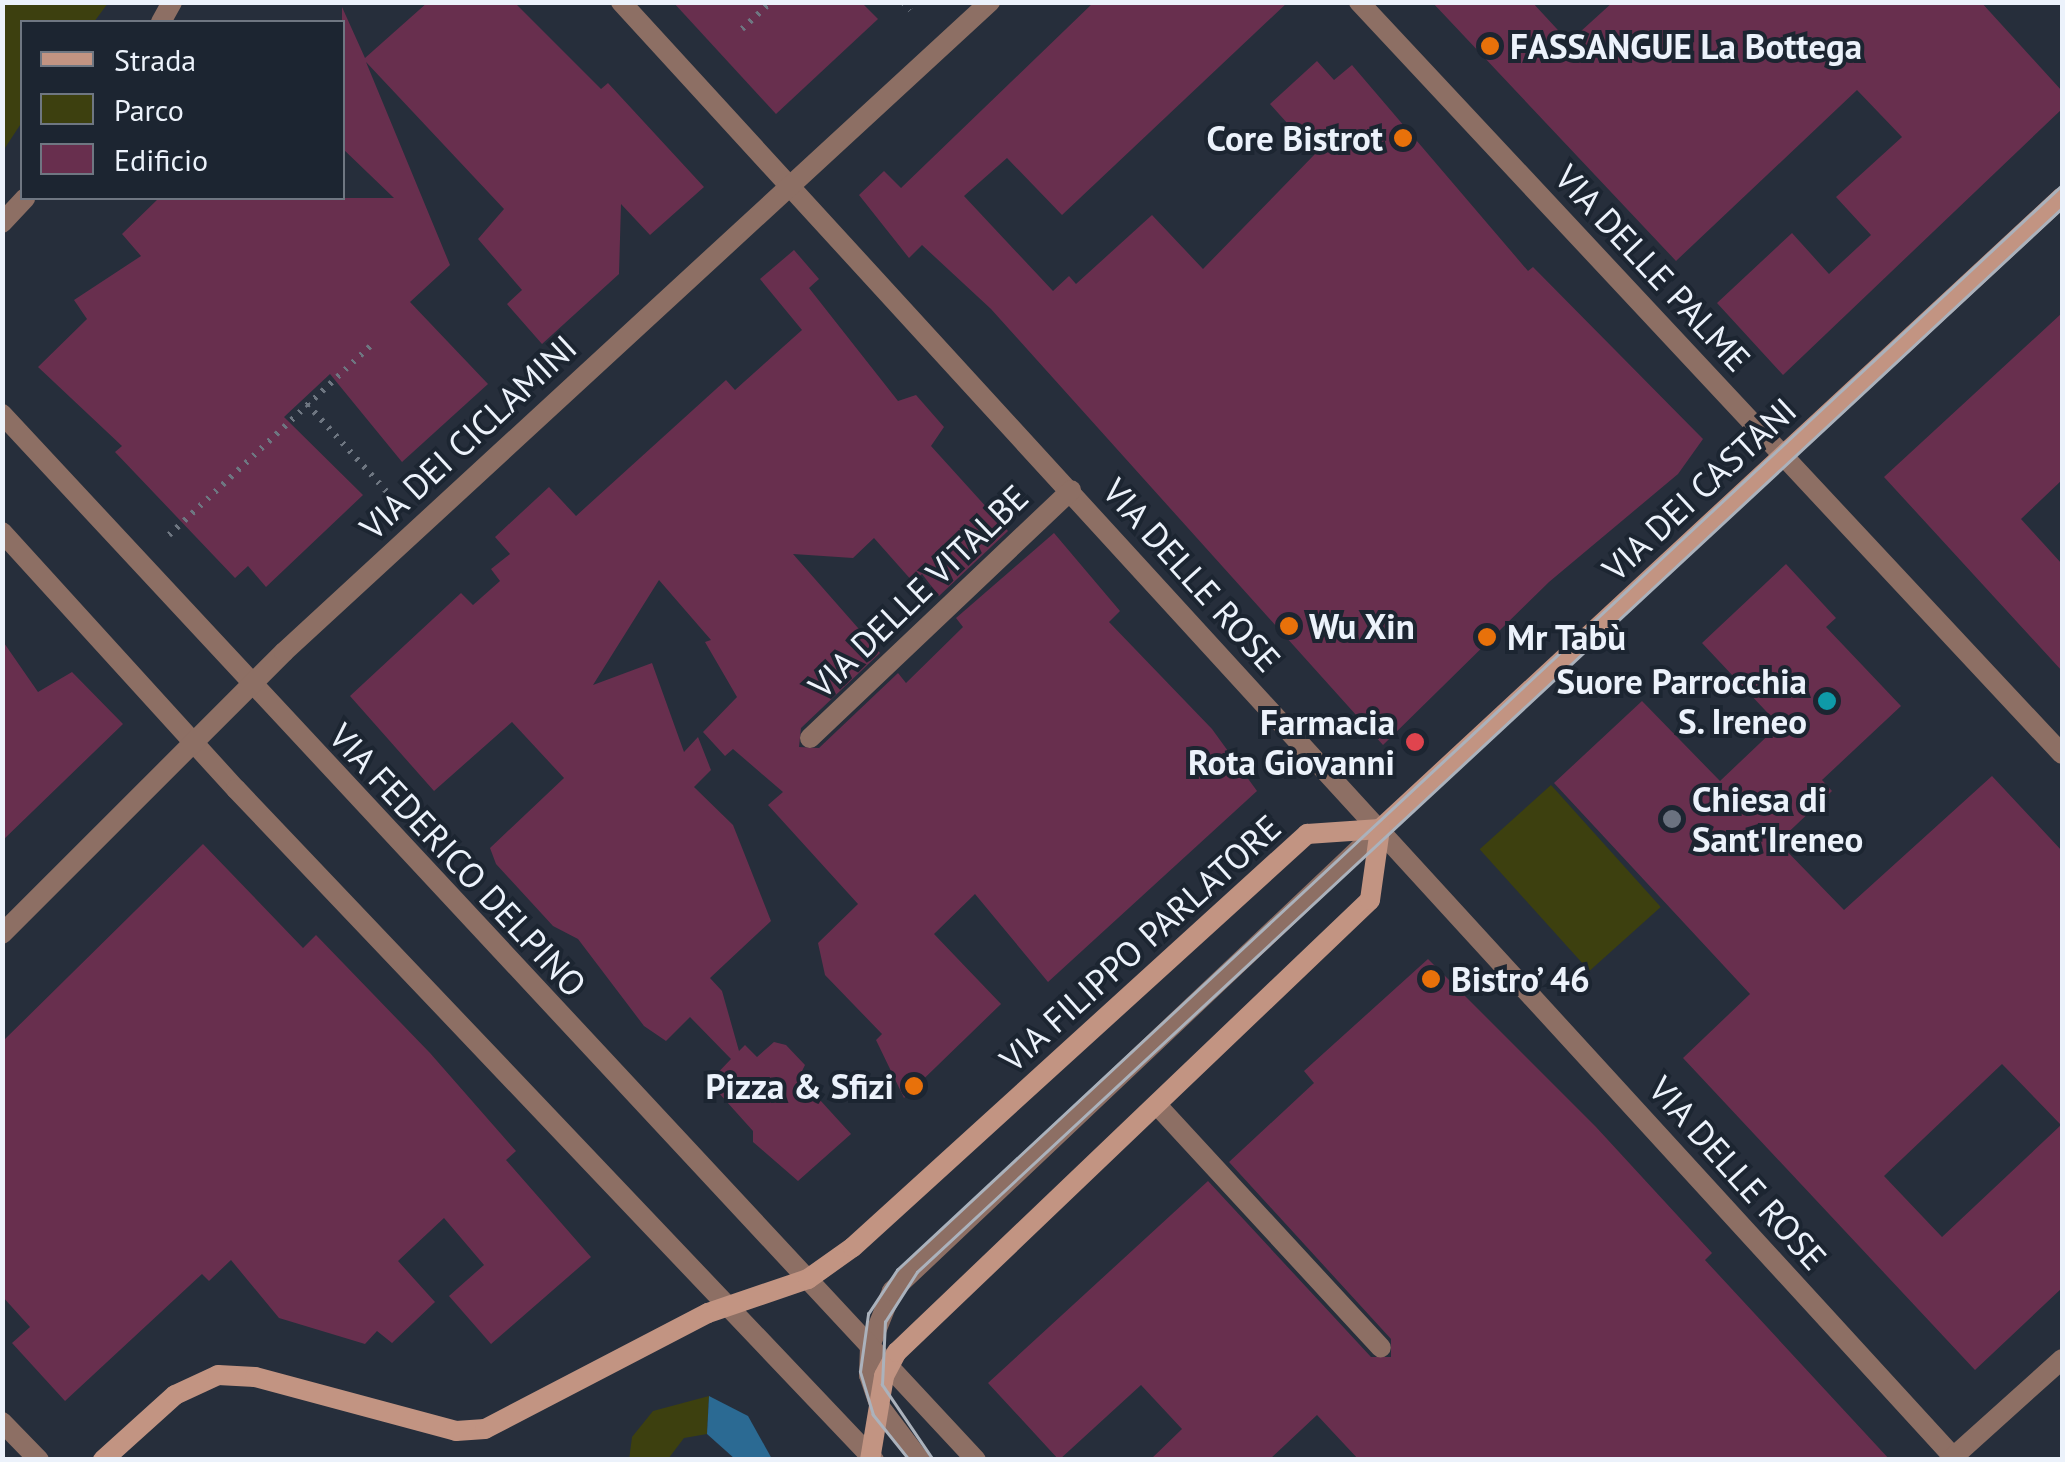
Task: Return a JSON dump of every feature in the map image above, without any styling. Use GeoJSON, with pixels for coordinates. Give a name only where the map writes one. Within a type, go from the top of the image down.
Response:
{"type":"FeatureCollection","features":[{"type":"Feature","properties":{"kind":"street","name":"VIA DELLE ROSE"},"geometry":{"type":"LineString","coordinates":[[621,2],[791,183],[1953,1458]]}},
{"type":"Feature","properties":{"kind":"street","name":"VIA DEI CICLAMINI"},"geometry":{"type":"LineString","coordinates":[[2,934],[249,685],[990,2]]}},
{"type":"Feature","properties":{"kind":"street","name":"VIA DELLE PALME"},"geometry":{"type":"LineString","coordinates":[[1360,2],[2062,754]]}},
{"type":"Feature","properties":{"kind":"street","name":"VIA DEI CASTANI"},"geometry":{"type":"LineString","coordinates":[[1380,828],[2062,197]]}},
{"type":"Feature","properties":{"kind":"street"},"geometry":{"type":"LineString","coordinates":[[2,223],[24,200]]}},
{"type":"Feature","properties":{"kind":"street","name":"VIA FEDERICO DELPINO"},"geometry":{"type":"LineString","coordinates":[[2,414],[249,685],[976,1460]]}},
{"type":"Feature","properties":{"kind":"street","name":"VIA DELLE VITALBE"},"geometry":{"type":"LineString","coordinates":[[810,738],[1071,490]]}},
{"type":"Feature","properties":{"kind":"street"},"geometry":{"type":"LineString","coordinates":[[2,532],[192,742],[871,1458]]}},
{"type":"Feature","properties":{"kind":"street"},"geometry":{"type":"LineString","coordinates":[[871,1458],[888,1365],[961,1286],[1370,900],[1380,828]]}},
{"type":"Feature","properties":{"kind":"street"},"geometry":{"type":"LineString","coordinates":[[920,1460],[880,1407],[870,1346],[886,1302],[929,1250],[1380,828]]}},
{"type":"Feature","properties":{"kind":"street","name":"VIA FILIPPO PARLATORE"},"geometry":{"type":"LineString","coordinates":[[103,1460],[175,1395],[218,1376],[255,1377],[456,1431],[484,1429],[728,1304],[808,1279],[853,1247],[1307,834],[1380,828]]}},
{"type":"Feature","properties":{"kind":"street"},"geometry":{"type":"LineString","coordinates":[[1157,1105],[1381,1348]]}},
{"type":"Feature","properties":{"kind":"street"},"geometry":{"type":"LineString","coordinates":[[1953,1458],[2062,1358]]}},
{"type":"Feature","properties":{"kind":"street"},"geometry":{"type":"LineString","coordinates":[[2,1422],[38,1460]]}},
{"type":"Feature","properties":{"kind":"path"},"geometry":{"type":"LineString","coordinates":[[742,29],[771,2]]}},
{"type":"Feature","properties":{"kind":"path"},"geometry":{"type":"LineString","coordinates":[[903,2],[910,10]]}},
{"type":"Feature","properties":{"kind":"path"},"geometry":{"type":"LineString","coordinates":[[169,535],[370,346]]}},
{"type":"Feature","properties":{"kind":"path"},"geometry":{"type":"LineString","coordinates":[[306,404],[388,493]]}},
{"type":"Feature","properties":{"kind":"green space"},"geometry":{"type":"Polygon","coordinates":[[[3,2],[108,3],[95,20],[20,20],[20,125],[3,151],[3,2]]]}},
{"type":"Feature","properties":{"kind":"green space"},"geometry":{"type":"Polygon","coordinates":[[[1551,785],[1661,907],[1589,971],[1480,849],[1551,785]]]}},
{"type":"Feature","properties":{"kind":"green space"},"geometry":{"type":"Polygon","coordinates":[[[709,1396],[707,1434],[684,1438],[668,1459],[629,1460],[632,1437],[653,1411],[709,1396]]]}},
{"type":"Feature","properties":{"kind":"water"},"geometry":{"type":"Polygon","coordinates":[[[709,1396],[748,1416],[772,1459],[735,1459],[707,1434],[709,1396]]]}},
{"type":"Feature","properties":{"kind":"building"},"geometry":{"type":"Polygon","coordinates":[[[428,2],[514,2],[601,89],[608,83],[704,187],[650,235],[621,204],[619,274],[542,344],[507,304],[522,290],[478,239],[504,209],[366,62],[450,265],[410,302],[488,384],[402,462],[330,374],[284,417],[363,495],[266,587],[248,566],[235,578],[115,452],[122,446],[38,367],[87,319],[74,300],[141,256],[122,234],[157,200],[394,198],[345,151],[342,7],[365,58],[428,2]]]}},
{"type":"Feature","properties":{"kind":"building"},"geometry":{"type":"Polygon","coordinates":[[[673,2],[861,2],[878,19],[776,114],[673,2]]]}},
{"type":"Feature","properties":{"kind":"building"},"geometry":{"type":"Polygon","coordinates":[[[1094,2],[1288,2],[1062,215],[1007,158],[964,196],[1053,291],[1069,276],[1076,284],[1152,215],[1203,269],[1315,154],[1270,104],[1317,61],[1334,80],[1352,65],[1528,271],[1533,267],[1703,439],[1678,474],[1549,582],[1383,745],[991,309],[922,245],[909,258],[859,195],[884,171],[901,188],[1094,2]]]}},
{"type":"Feature","properties":{"kind":"building"},"geometry":{"type":"Polygon","coordinates":[[[1432,2],[1532,2],[1569,42],[1613,2],[1981,2],[2062,91],[2062,109],[1783,375],[1717,303],[1792,233],[1829,274],[1871,235],[1836,197],[1902,137],[1857,90],[1676,261],[1432,2]]]}},
{"type":"Feature","properties":{"kind":"building"},"geometry":{"type":"Polygon","coordinates":[[[794,250],[819,279],[809,288],[898,401],[916,395],[944,427],[931,446],[1008,531],[939,596],[922,574],[913,582],[874,538],[853,558],[793,554],[880,653],[801,728],[799,747],[819,748],[898,673],[906,683],[963,627],[956,618],[1054,533],[1120,611],[1109,622],[1212,729],[1257,791],[1048,982],[975,894],[934,934],[1001,1004],[904,1098],[876,1040],[882,1034],[825,975],[818,943],[858,904],[768,805],[783,792],[733,749],[725,756],[703,732],[737,697],[705,642],[711,640],[659,580],[593,685],[652,663],[684,752],[698,737],[711,770],[694,787],[733,825],[771,921],[710,978],[722,991],[739,1051],[745,1045],[757,1057],[774,1042],[786,1045],[805,1065],[799,1077],[851,1134],[798,1181],[753,1142],[753,1131],[709,1082],[731,1059],[690,1017],[666,1041],[644,1026],[578,939],[553,926],[496,864],[490,848],[564,778],[512,722],[434,791],[350,696],[461,593],[473,605],[500,581],[491,569],[510,554],[495,537],[549,487],[576,516],[726,380],[735,390],[802,330],[760,279],[794,250]]]}},
{"type":"Feature","properties":{"kind":"building"},"geometry":{"type":"Polygon","coordinates":[[[2062,313],[2062,480],[2021,519],[2062,564],[2062,671],[1884,477],[2062,313]]]}},
{"type":"Feature","properties":{"kind":"building"},"geometry":{"type":"Polygon","coordinates":[[[1786,564],[1836,618],[1826,627],[1901,706],[1822,780],[1832,791],[1778,842],[1844,910],[1992,776],[2062,851],[2062,1288],[1975,1370],[1683,1058],[1750,994],[1554,783],[1642,701],[1720,781],[1779,725],[1702,643],[1786,564]],[[2002,1064],[1884,1176],[1942,1237],[2061,1125],[2002,1064]]]}},
{"type":"Feature","properties":{"kind":"building"},"geometry":{"type":"Polygon","coordinates":[[[2,640],[38,692],[72,672],[123,724],[2,841],[2,640]]]}},
{"type":"Feature","properties":{"kind":"building"},"geometry":{"type":"Polygon","coordinates":[[[203,844],[303,948],[316,935],[430,1053],[516,1151],[506,1160],[591,1257],[491,1344],[449,1296],[484,1265],[444,1218],[398,1261],[435,1302],[392,1343],[377,1331],[365,1344],[279,1318],[231,1260],[209,1281],[202,1274],[65,1401],[12,1343],[30,1327],[2,1296],[2,1042],[203,844]]]}},
{"type":"Feature","properties":{"kind":"building"},"geometry":{"type":"Polygon","coordinates":[[[1428,959],[1596,1127],[1712,1253],[1705,1260],[1890,1460],[1359,1460],[1317,1415],[1269,1460],[1150,1460],[1182,1429],[1141,1385],[1059,1460],[988,1383],[1208,1181],[1371,1357],[1391,1357],[1391,1339],[1229,1162],[1314,1083],[1304,1071],[1428,959]]]}},
{"type":"Feature","properties":{"kind":"tram line"},"geometry":{"type":"LineString","coordinates":[[909,1460],[873,1415],[860,1372],[868,1314],[897,1270],[2062,185]]}},
{"type":"Feature","properties":{"kind":"tram line"},"geometry":{"type":"LineString","coordinates":[[933,1460],[882,1385],[885,1322],[917,1272],[2062,208]]}},
{"type":"Feature","properties":{"kind":"place","name":"FASSANGUE La Bottega"},"geometry":{"type":"Point","coordinates":[1490,46]}},
{"type":"Feature","properties":{"kind":"place","name":"Core Bistrot"},"geometry":{"type":"Point","coordinates":[1403,138]}},
{"type":"Feature","properties":{"kind":"place","name":"Wu Xin"},"geometry":{"type":"Point","coordinates":[1289,626]}},
{"type":"Feature","properties":{"kind":"place","name":"Mr Tabù"},"geometry":{"type":"Point","coordinates":[1487,637]}},
{"type":"Feature","properties":{"kind":"place","name":"Suore Parrocchia S. Ireneo"},"geometry":{"type":"Point","coordinates":[1827,701]}},
{"type":"Feature","properties":{"kind":"place","name":"Farmacia Rota Giovanni"},"geometry":{"type":"Point","coordinates":[1415,742]}},
{"type":"Feature","properties":{"kind":"place","name":"Chiesa di Sant'Ireneo"},"geometry":{"type":"Point","coordinates":[1672,819]}},
{"type":"Feature","properties":{"kind":"place","name":"Bistro’ 46"},"geometry":{"type":"Point","coordinates":[1431,979]}},
{"type":"Feature","properties":{"kind":"place","name":"Pizza & Sfizi"},"geometry":{"type":"Point","coordinates":[914,1086]}}]}
